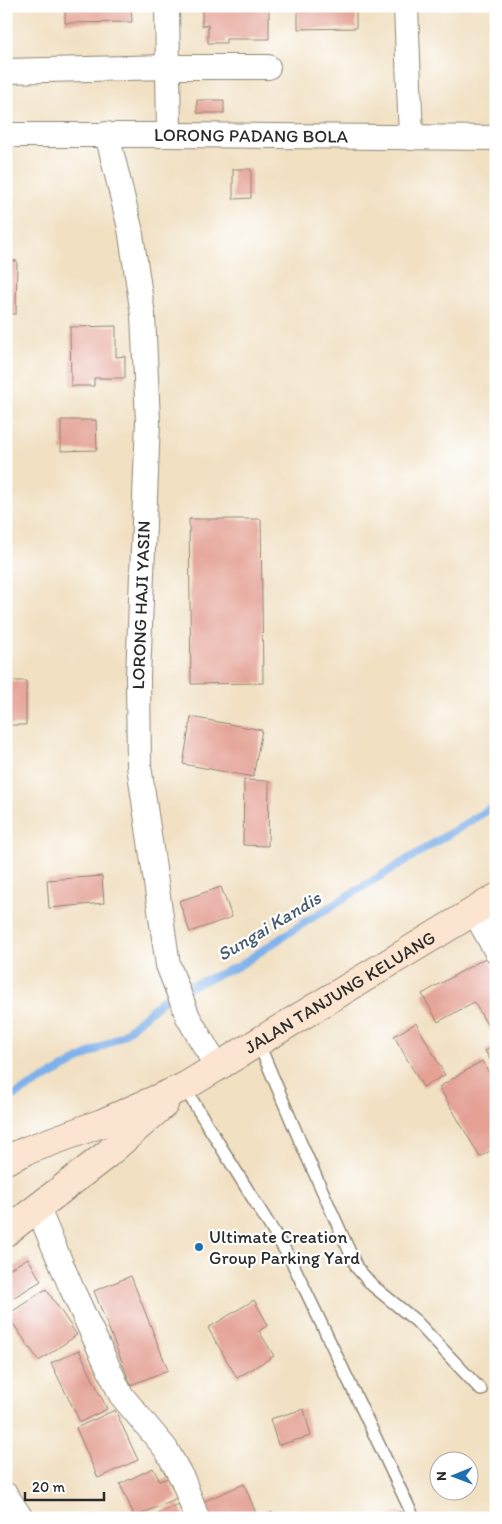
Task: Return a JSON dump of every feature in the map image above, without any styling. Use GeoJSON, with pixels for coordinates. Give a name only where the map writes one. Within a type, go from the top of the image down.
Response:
{"type":"FeatureCollection","features":[{"type":"Feature","properties":{"kind":"main road","name":"JALAN TANJUNG KELUANG"},"geometry":{"type":"LineString","coordinates":[[6,1160],[102,1123],[184,1087],[485,905]]}},
{"type":"Feature","properties":{"kind":"main road","name":"JALAN TANJUNG KELUANG"},"geometry":{"type":"LineString","coordinates":[[6,1232],[106,1155],[184,1087]]}},
{"type":"Feature","properties":{"kind":"street"},"geometry":{"type":"LineString","coordinates":[[167,6],[169,135]]}},
{"type":"Feature","properties":{"kind":"street"},"geometry":{"type":"LineString","coordinates":[[406,6],[411,138]]}},
{"type":"Feature","properties":{"kind":"street"},"geometry":{"type":"LineString","coordinates":[[6,71],[168,67],[268,68]]}},
{"type":"Feature","properties":{"kind":"street","name":"LORONG PADANG BOLA"},"geometry":{"type":"LineString","coordinates":[[6,135],[107,134],[496,138]]}},
{"type":"Feature","properties":{"kind":"street","name":"LORONG HAJI YASIN"},"geometry":{"type":"LineString","coordinates":[[107,134],[130,228],[143,315],[148,421],[138,677],[139,766],[168,964],[188,1017],[217,1067]]}},
{"type":"Feature","properties":{"kind":"street"},"geometry":{"type":"LineString","coordinates":[[485,905],[496,951]]}},
{"type":"Feature","properties":{"kind":"street"},"geometry":{"type":"LineString","coordinates":[[38,1209],[71,1287],[121,1395],[166,1449],[183,1480],[197,1518]]}},
{"type":"Feature","properties":{"kind":"street"},"geometry":{"type":"LineString","coordinates":[[6,1494],[21,1518]]}},
{"type":"Feature","properties":{"kind":"lane"},"geometry":{"type":"LineString","coordinates":[[258,1042],[357,1268],[374,1286],[416,1321],[481,1390]]}},
{"type":"Feature","properties":{"kind":"lane"},"geometry":{"type":"LineString","coordinates":[[184,1087],[291,1260],[414,1518]]}},
{"type":"Feature","properties":{"kind":"building"},"geometry":{"type":"Polygon","coordinates":[[[65,6],[131,6],[132,22],[65,23],[65,6]]]}},
{"type":"Feature","properties":{"kind":"building"},"geometry":{"type":"Polygon","coordinates":[[[202,6],[269,6],[269,39],[226,39],[226,43],[208,43],[208,25],[202,26],[202,6]]]}},
{"type":"Feature","properties":{"kind":"building"},"geometry":{"type":"Polygon","coordinates":[[[298,6],[356,6],[356,28],[298,29],[298,6]]]}},
{"type":"Feature","properties":{"kind":"building"},"geometry":{"type":"Polygon","coordinates":[[[197,100],[224,100],[224,113],[197,113],[197,100]]]}},
{"type":"Feature","properties":{"kind":"building"},"geometry":{"type":"Polygon","coordinates":[[[233,169],[251,169],[251,198],[233,199],[233,169]]]}},
{"type":"Feature","properties":{"kind":"building"},"geometry":{"type":"Polygon","coordinates":[[[6,260],[17,261],[16,314],[6,314],[6,260]]]}},
{"type":"Feature","properties":{"kind":"building"},"geometry":{"type":"Polygon","coordinates":[[[116,326],[116,357],[125,356],[125,378],[94,378],[94,386],[71,386],[70,327],[116,326]]]}},
{"type":"Feature","properties":{"kind":"building"},"geometry":{"type":"Polygon","coordinates":[[[61,420],[96,420],[97,450],[61,451],[61,420]]]}},
{"type":"Feature","properties":{"kind":"building"},"geometry":{"type":"Polygon","coordinates":[[[189,519],[261,519],[263,683],[191,684],[189,519]]]}},
{"type":"Feature","properties":{"kind":"building"},"geometry":{"type":"Polygon","coordinates":[[[6,681],[26,681],[26,725],[6,725],[6,681]]]}},
{"type":"Feature","properties":{"kind":"building"},"geometry":{"type":"Polygon","coordinates":[[[191,717],[262,730],[253,777],[183,764],[191,717]]]}},
{"type":"Feature","properties":{"kind":"building"},"geometry":{"type":"Polygon","coordinates":[[[244,780],[269,781],[268,846],[243,845],[244,780]]]}},
{"type":"Feature","properties":{"kind":"building"},"geometry":{"type":"Polygon","coordinates":[[[102,876],[104,903],[49,908],[47,880],[102,876]]]}},
{"type":"Feature","properties":{"kind":"building"},"geometry":{"type":"Polygon","coordinates":[[[221,887],[232,917],[190,932],[179,901],[221,887]]]}},
{"type":"Feature","properties":{"kind":"building"},"geometry":{"type":"Polygon","coordinates":[[[487,957],[496,972],[496,1040],[474,1002],[438,1022],[422,994],[487,957]]]}},
{"type":"Feature","properties":{"kind":"building"},"geometry":{"type":"Polygon","coordinates":[[[416,1023],[445,1075],[423,1087],[394,1036],[416,1023]]]}},
{"type":"Feature","properties":{"kind":"building"},"geometry":{"type":"Polygon","coordinates":[[[496,1045],[496,1070],[485,1051],[496,1045]]]}},
{"type":"Feature","properties":{"kind":"building"},"geometry":{"type":"Polygon","coordinates":[[[482,1061],[496,1084],[496,1147],[480,1157],[439,1087],[482,1061]]]}},
{"type":"Feature","properties":{"kind":"building"},"geometry":{"type":"Polygon","coordinates":[[[28,1258],[41,1281],[6,1302],[6,1271],[28,1258]]]}},
{"type":"Feature","properties":{"kind":"building"},"geometry":{"type":"Polygon","coordinates":[[[131,1276],[168,1370],[131,1385],[94,1291],[131,1276]]]}},
{"type":"Feature","properties":{"kind":"building"},"geometry":{"type":"Polygon","coordinates":[[[46,1289],[77,1335],[39,1361],[7,1315],[46,1289]]]}},
{"type":"Feature","properties":{"kind":"building"},"geometry":{"type":"Polygon","coordinates":[[[254,1300],[268,1325],[259,1331],[274,1356],[237,1378],[208,1328],[254,1300]]]}},
{"type":"Feature","properties":{"kind":"building"},"geometry":{"type":"Polygon","coordinates":[[[79,1350],[107,1409],[80,1422],[51,1363],[79,1350]]]}},
{"type":"Feature","properties":{"kind":"building"},"geometry":{"type":"Polygon","coordinates":[[[304,1409],[311,1436],[278,1445],[270,1419],[304,1409]]]}},
{"type":"Feature","properties":{"kind":"building"},"geometry":{"type":"Polygon","coordinates":[[[115,1410],[138,1460],[98,1478],[76,1428],[115,1410]]]}},
{"type":"Feature","properties":{"kind":"building"},"geometry":{"type":"Polygon","coordinates":[[[153,1468],[160,1481],[168,1478],[177,1498],[135,1517],[120,1484],[153,1468]]]}},
{"type":"Feature","properties":{"kind":"building"},"geometry":{"type":"Polygon","coordinates":[[[244,1484],[258,1518],[209,1518],[202,1502],[244,1484]]]}},
{"type":"Feature","properties":{"kind":"building"},"geometry":{"type":"Polygon","coordinates":[[[178,1504],[185,1518],[149,1518],[178,1504]]]}},
{"type":"Feature","properties":{"kind":"building"},"geometry":{"type":"Polygon","coordinates":[[[400,1511],[403,1518],[387,1518],[400,1511]]]}},
{"type":"Feature","properties":{"kind":"building"},"geometry":{"type":"Polygon","coordinates":[[[272,1512],[275,1518],[258,1518],[272,1512]]]}},
{"type":"Feature","properties":{"kind":"waterway","name":"Sungai Kandis"},"geometry":{"type":"LineString","coordinates":[[6,1100],[123,1035],[167,996],[239,966],[299,926],[496,805]]}},
{"type":"Feature","properties":{"kind":"place","name":"Ultimate Creation Group Parking Yard"},"geometry":{"type":"Point","coordinates":[199,1247]}}]}
